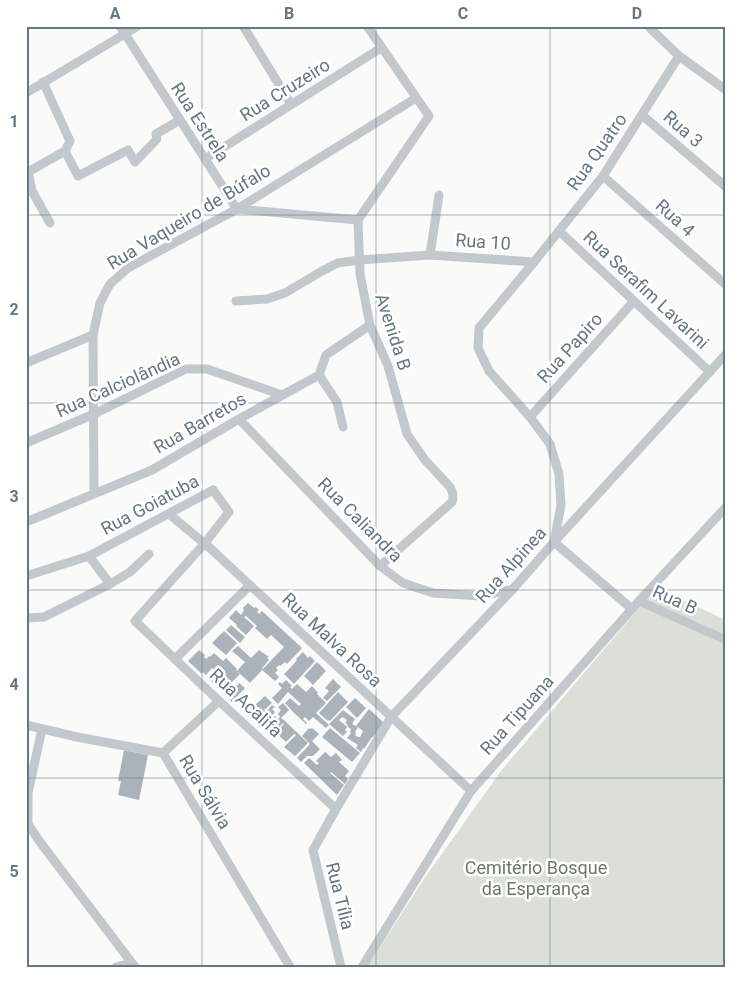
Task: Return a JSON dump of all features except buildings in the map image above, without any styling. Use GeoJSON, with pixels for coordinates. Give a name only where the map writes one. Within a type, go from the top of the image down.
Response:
{"type":"FeatureCollection","features":[{"type":"Feature","properties":{"kind":"street"},"geometry":{"type":"LineString","coordinates":[[26,93],[122,30],[138,26]]}},
{"type":"Feature","properties":{"kind":"street"},"geometry":{"type":"LineString","coordinates":[[243,26],[291,104]]}},
{"type":"Feature","properties":{"kind":"street"},"geometry":{"type":"LineString","coordinates":[[237,209],[358,220],[429,116],[366,26]]}},
{"type":"Feature","properties":{"kind":"street"},"geometry":{"type":"LineString","coordinates":[[650,28],[679,56],[726,90]]}},
{"type":"Feature","properties":{"kind":"street","name":"Rua Estrela"},"geometry":{"type":"LineString","coordinates":[[122,30],[237,209]]}},
{"type":"Feature","properties":{"kind":"street","name":"Rua Cruzeiro"},"geometry":{"type":"LineString","coordinates":[[205,159],[382,48]]}},
{"type":"Feature","properties":{"kind":"street","name":"Rua Quatro"},"geometry":{"type":"LineString","coordinates":[[534,262],[603,176],[679,56]]}},
{"type":"Feature","properties":{"kind":"street"},"geometry":{"type":"LineString","coordinates":[[43,82],[70,141],[65,151],[28,172],[29,192],[50,223]]}},
{"type":"Feature","properties":{"kind":"street","name":"Rua Vaqueiro de Búfalo"},"geometry":{"type":"LineString","coordinates":[[94,494],[93,335],[100,303],[110,284],[128,268],[237,209],[416,98]]}},
{"type":"Feature","properties":{"kind":"street","name":"Rua 3"},"geometry":{"type":"LineString","coordinates":[[642,115],[726,187]]}},
{"type":"Feature","properties":{"kind":"street"},"geometry":{"type":"LineString","coordinates":[[65,151],[78,176],[128,150],[135,162],[157,140],[156,134],[180,120]]}},
{"type":"Feature","properties":{"kind":"street","name":"Rua 4"},"geometry":{"type":"LineString","coordinates":[[603,176],[726,285]]}},
{"type":"Feature","properties":{"kind":"street","name":"Rua 10"},"geometry":{"type":"LineString","coordinates":[[430,255],[439,194]]}},
{"type":"Feature","properties":{"kind":"street","name":"Avenida B"},"geometry":{"type":"LineString","coordinates":[[358,220],[360,274],[370,325],[388,366],[408,434],[425,460],[450,487],[454,498],[452,502],[380,566]]}},
{"type":"Feature","properties":{"kind":"street","name":"Rua Serafim Lavarini"},"geometry":{"type":"LineString","coordinates":[[559,231],[710,372]]}},
{"type":"Feature","properties":{"kind":"street","name":"Rua 10"},"geometry":{"type":"LineString","coordinates":[[236,301],[267,299],[285,293],[322,270],[338,263],[359,260],[430,255],[534,262]]}},
{"type":"Feature","properties":{"kind":"street"},"geometry":{"type":"LineString","coordinates":[[534,262],[479,328],[478,348],[489,371],[530,417],[550,444],[559,474],[561,505],[554,542],[632,609]]}},
{"type":"Feature","properties":{"kind":"street","name":"Rua Papiro"},"geometry":{"type":"LineString","coordinates":[[530,417],[634,301]]}},
{"type":"Feature","properties":{"kind":"street"},"geometry":{"type":"LineString","coordinates":[[343,427],[337,402],[319,375],[326,355],[370,325]]}},
{"type":"Feature","properties":{"kind":"street"},"geometry":{"type":"LineString","coordinates":[[26,363],[93,335]]}},
{"type":"Feature","properties":{"kind":"street","name":"Rua Alpinea"},"geometry":{"type":"LineString","coordinates":[[336,809],[391,717],[513,590],[554,542],[726,354]]}},
{"type":"Feature","properties":{"kind":"street","name":"Rua Calciolândia"},"geometry":{"type":"LineString","coordinates":[[26,443],[94,414],[186,369],[207,370],[282,395]]}},
{"type":"Feature","properties":{"kind":"street","name":"Rua Barretos"},"geometry":{"type":"LineString","coordinates":[[26,522],[152,470],[319,375]]}},
{"type":"Feature","properties":{"kind":"street","name":"Rua Caliandra"},"geometry":{"type":"LineString","coordinates":[[239,419],[380,566],[403,583],[433,593],[481,596],[513,590]]}},
{"type":"Feature","properties":{"kind":"street","name":"Rua Goiatuba"},"geometry":{"type":"LineString","coordinates":[[26,576],[89,556],[212,490],[229,512],[205,543],[135,621]]}},
{"type":"Feature","properties":{"kind":"street","name":"Rua Tipuana"},"geometry":{"type":"LineString","coordinates":[[362,967],[471,791],[639,601],[726,507]]}},
{"type":"Feature","properties":{"kind":"street","name":"Rua Malva Rosa"},"geometry":{"type":"LineString","coordinates":[[169,514],[205,543],[471,791]]}},
{"type":"Feature","properties":{"kind":"street"},"geometry":{"type":"LineString","coordinates":[[26,618],[44,617],[110,584],[130,572],[149,554]]}},
{"type":"Feature","properties":{"kind":"street"},"geometry":{"type":"LineString","coordinates":[[89,556],[110,584]]}},
{"type":"Feature","properties":{"kind":"street"},"geometry":{"type":"LineString","coordinates":[[176,659],[250,585]]}},
{"type":"Feature","properties":{"kind":"street","name":"Rua B"},"geometry":{"type":"LineString","coordinates":[[639,601],[726,640]]}},
{"type":"Feature","properties":{"kind":"street","name":"Rua Acalifa"},"geometry":{"type":"LineString","coordinates":[[135,621],[336,809]]}},
{"type":"Feature","properties":{"kind":"street"},"geometry":{"type":"LineString","coordinates":[[163,753],[219,701]]}},
{"type":"Feature","properties":{"kind":"street","name":"Rua Sálvia"},"geometry":{"type":"LineString","coordinates":[[26,725],[77,737],[163,753],[290,967]]}},
{"type":"Feature","properties":{"kind":"street"},"geometry":{"type":"LineString","coordinates":[[42,729],[28,793],[28,824],[133,965]]}},
{"type":"Feature","properties":{"kind":"street","name":"Rua Tília"},"geometry":{"type":"LineString","coordinates":[[336,809],[312,850],[341,967]]}},
{"type":"Feature","properties":{"kind":"street"},"geometry":{"type":"LineString","coordinates":[[116,967],[133,965]]}},
{"type":"Feature","properties":{"kind":"green space","name":"Cemitério Bosque da Esperança"},"geometry":{"type":"Polygon","coordinates":[[[656,588],[726,620],[726,967],[367,967],[424,879],[501,771],[656,588]]]}}]}
